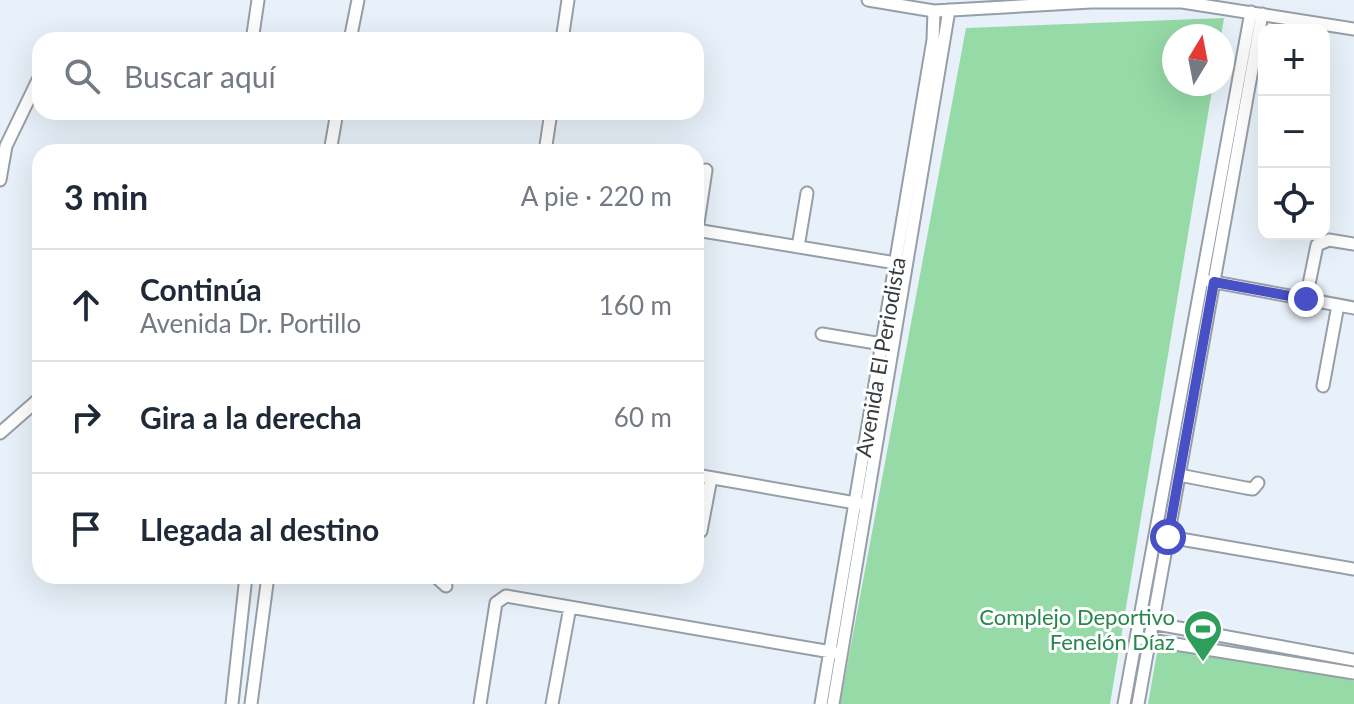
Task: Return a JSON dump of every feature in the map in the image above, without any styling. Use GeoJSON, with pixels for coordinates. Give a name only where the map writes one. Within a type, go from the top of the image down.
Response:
{"type":"FeatureCollection","features":[{"type":"Feature","properties":{"kind":"street"},"geometry":{"type":"LineString","coordinates":[[253,32],[258,0]]}},
{"type":"Feature","properties":{"kind":"street"},"geometry":{"type":"LineString","coordinates":[[352,32],[358,0]]}},
{"type":"Feature","properties":{"kind":"street"},"geometry":{"type":"LineString","coordinates":[[563,32],[568,0]]}},
{"type":"Feature","properties":{"kind":"street"},"geometry":{"type":"LineString","coordinates":[[868,0],[934,11],[958,6],[1047,2],[1182,2],[1354,29]]}},
{"type":"Feature","properties":{"kind":"street"},"geometry":{"type":"LineString","coordinates":[[1205,0],[1218,7]]}},
{"type":"Feature","properties":{"kind":"street"},"geometry":{"type":"LineString","coordinates":[[704,477],[861,504],[901,264],[958,6]]}},
{"type":"Feature","properties":{"kind":"street","name":"Avenida El Periodista"},"geometry":{"type":"LineString","coordinates":[[821,704],[836,652],[861,504],[882,344],[901,264],[933,40],[934,11]]}},
{"type":"Feature","properties":{"kind":"street"},"geometry":{"type":"LineString","coordinates":[[1124,704],[1155,535],[1208,281],[1256,13]]}},
{"type":"Feature","properties":{"kind":"street"},"geometry":{"type":"LineString","coordinates":[[0,180],[3,144],[32,91]]}},
{"type":"Feature","properties":{"kind":"street"},"geometry":{"type":"LineString","coordinates":[[331,144],[336,120]]}},
{"type":"Feature","properties":{"kind":"street"},"geometry":{"type":"LineString","coordinates":[[546,144],[550,120]]}},
{"type":"Feature","properties":{"kind":"street"},"geometry":{"type":"LineString","coordinates":[[704,182],[706,170]]}},
{"type":"Feature","properties":{"kind":"street"},"geometry":{"type":"LineString","coordinates":[[798,247],[807,193]]}},
{"type":"Feature","properties":{"kind":"street"},"geometry":{"type":"LineString","coordinates":[[704,231],[901,264]]}},
{"type":"Feature","properties":{"kind":"street"},"geometry":{"type":"LineString","coordinates":[[1306,299],[1317,245],[1329,240],[1354,244]]}},
{"type":"Feature","properties":{"kind":"street"},"geometry":{"type":"LineString","coordinates":[[1208,281],[1354,308]]}},
{"type":"Feature","properties":{"kind":"street"},"geometry":{"type":"LineString","coordinates":[[1138,704],[1179,475],[1208,281]]}},
{"type":"Feature","properties":{"kind":"street"},"geometry":{"type":"LineString","coordinates":[[1323,386],[1338,305]]}},
{"type":"Feature","properties":{"kind":"street"},"geometry":{"type":"LineString","coordinates":[[822,334],[882,344]]}},
{"type":"Feature","properties":{"kind":"street"},"geometry":{"type":"LineString","coordinates":[[0,433],[32,405]]}},
{"type":"Feature","properties":{"kind":"street"},"geometry":{"type":"LineString","coordinates":[[1179,475],[1250,489],[1258,483]]}},
{"type":"Feature","properties":{"kind":"street"},"geometry":{"type":"LineString","coordinates":[[704,515],[711,478]]}},
{"type":"Feature","properties":{"kind":"street"},"geometry":{"type":"LineString","coordinates":[[1155,535],[1354,569]]}},
{"type":"Feature","properties":{"kind":"street"},"geometry":{"type":"LineString","coordinates":[[232,704],[245,584]]}},
{"type":"Feature","properties":{"kind":"street"},"geometry":{"type":"LineString","coordinates":[[251,704],[267,584]]}},
{"type":"Feature","properties":{"kind":"street"},"geometry":{"type":"LineString","coordinates":[[480,704],[496,603],[506,596],[836,652],[833,704]]}},
{"type":"Feature","properties":{"kind":"street"},"geometry":{"type":"LineString","coordinates":[[552,704],[570,607]]}},
{"type":"Feature","properties":{"kind":"street"},"geometry":{"type":"LineString","coordinates":[[1139,620],[1354,660]]}},
{"type":"Feature","properties":{"kind":"street"},"geometry":{"type":"LineString","coordinates":[[1136,638],[1354,673]]}},
{"type":"Feature","properties":{"kind":"green space"},"geometry":{"type":"Polygon","coordinates":[[[1224,18],[1223,24],[1162,24],[1162,96],[1211,96],[1110,704],[840,704],[966,28],[1224,18]]]}},
{"type":"Feature","properties":{"kind":"green space","name":"Complejo Deportivo Fenelón Díaz"},"geometry":{"type":"Polygon","coordinates":[[[1158,647],[1346,678],[1354,681],[1354,704],[1148,704],[1158,647]]]}},
{"type":"Feature","properties":{"kind":"place","name":"Complejo Deportivo Fenelón Díaz"},"geometry":{"type":"Point","coordinates":[1203,663]}},
{"type":"Feature","properties":{"kind":"route"},"geometry":{"type":"LineString","coordinates":[[1168,537],[1214,282],[1306,299]]}}]}
